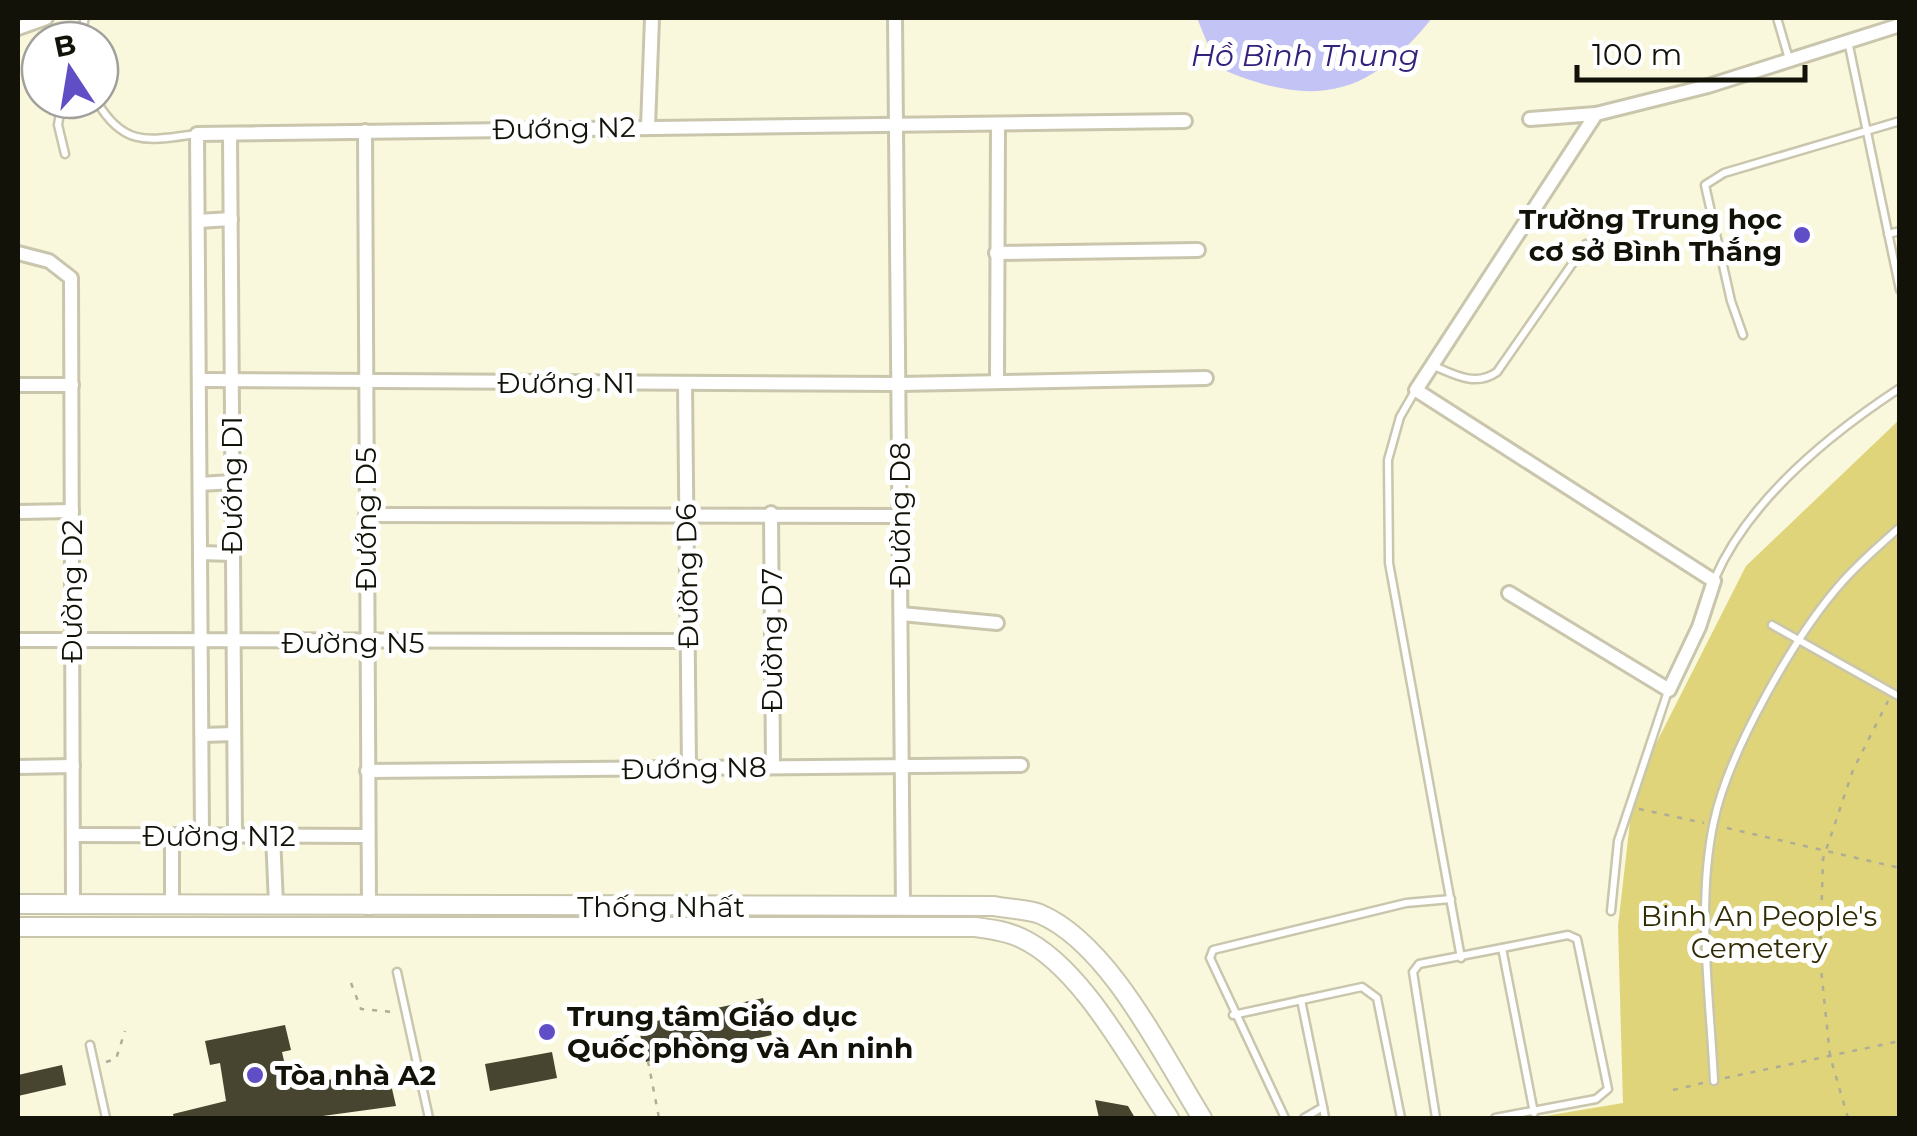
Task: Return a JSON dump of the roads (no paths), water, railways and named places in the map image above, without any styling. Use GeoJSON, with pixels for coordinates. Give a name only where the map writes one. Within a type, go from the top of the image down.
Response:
{"type":"FeatureCollection","features":[{"type":"Feature","properties":{"kind":"main road","name":"Thống Nhất"},"geometry":{"type":"LineString","coordinates":[[18,904],[276,904],[368,917],[975,927],[1022,938],[1056,964],[1088,998],[1169,1118]]}},
{"type":"Feature","properties":{"kind":"main road"},"geometry":{"type":"LineString","coordinates":[[73,904],[75,926]]}},
{"type":"Feature","properties":{"kind":"main road","name":"Thống Nhất"},"geometry":{"type":"LineString","coordinates":[[18,927],[994,906],[1039,914],[1079,940],[1114,979],[1202,1118]]}},
{"type":"Feature","properties":{"kind":"main road"},"geometry":{"type":"LineString","coordinates":[[1056,964],[1079,940]]}},
{"type":"Feature","properties":{"kind":"street"},"geometry":{"type":"LineString","coordinates":[[18,28],[46,18]]}},
{"type":"Feature","properties":{"kind":"street"},"geometry":{"type":"LineString","coordinates":[[648,127],[652,18]]}},
{"type":"Feature","properties":{"kind":"street","name":"Đường D8"},"geometry":{"type":"LineString","coordinates":[[895,18],[903,907]]}},
{"type":"Feature","properties":{"kind":"street"},"geometry":{"type":"LineString","coordinates":[[1530,119],[1596,114],[1708,86],[1900,25]]}},
{"type":"Feature","properties":{"kind":"street"},"geometry":{"type":"LineString","coordinates":[[1509,593],[1669,690],[1699,627],[1714,580],[1416,390],[1596,114]]}},
{"type":"Feature","properties":{"kind":"street","name":"Đướng N2"},"geometry":{"type":"LineString","coordinates":[[197,134],[1185,121]]}},
{"type":"Feature","properties":{"kind":"street"},"geometry":{"type":"LineString","coordinates":[[997,380],[998,124]]}},
{"type":"Feature","properties":{"kind":"street","name":"Đướng D5"},"geometry":{"type":"LineString","coordinates":[[365,131],[368,917]]}},
{"type":"Feature","properties":{"kind":"street","name":"Đướng D1"},"geometry":{"type":"LineString","coordinates":[[197,134],[202,836]]}},
{"type":"Feature","properties":{"kind":"street","name":"Đướng D1"},"geometry":{"type":"LineString","coordinates":[[230,134],[235,836]]}},
{"type":"Feature","properties":{"kind":"street"},"geometry":{"type":"LineString","coordinates":[[198,221],[230,219]]}},
{"type":"Feature","properties":{"kind":"street"},"geometry":{"type":"LineString","coordinates":[[996,253],[1198,250]]}},
{"type":"Feature","properties":{"kind":"street","name":"Đường D2"},"geometry":{"type":"LineString","coordinates":[[18,253],[49,261],[71,278],[73,904]]}},
{"type":"Feature","properties":{"kind":"street","name":"Đướng N1"},"geometry":{"type":"LineString","coordinates":[[199,380],[899,384],[1206,378]]}},
{"type":"Feature","properties":{"kind":"street","name":"Đường D6"},"geometry":{"type":"LineString","coordinates":[[685,383],[689,768]]}},
{"type":"Feature","properties":{"kind":"street"},"geometry":{"type":"LineString","coordinates":[[18,386],[72,385]]}},
{"type":"Feature","properties":{"kind":"street"},"geometry":{"type":"LineString","coordinates":[[200,484],[232,482]]}},
{"type":"Feature","properties":{"kind":"street"},"geometry":{"type":"LineString","coordinates":[[18,512],[72,511]]}},
{"type":"Feature","properties":{"kind":"street","name":"Đường D7"},"geometry":{"type":"LineString","coordinates":[[771,513],[773,767]]}},
{"type":"Feature","properties":{"kind":"street"},"geometry":{"type":"LineString","coordinates":[[366,515],[900,516]]}},
{"type":"Feature","properties":{"kind":"street"},"geometry":{"type":"LineString","coordinates":[[200,553],[233,554]]}},
{"type":"Feature","properties":{"kind":"street"},"geometry":{"type":"LineString","coordinates":[[900,614],[997,622]]}},
{"type":"Feature","properties":{"kind":"street","name":"Đường N5"},"geometry":{"type":"LineString","coordinates":[[18,640],[366,644],[688,641]]}},
{"type":"Feature","properties":{"kind":"street"},"geometry":{"type":"LineString","coordinates":[[202,735],[234,734]]}},
{"type":"Feature","properties":{"kind":"street","name":"Đướng N8"},"geometry":{"type":"LineString","coordinates":[[367,772],[1021,765]]}},
{"type":"Feature","properties":{"kind":"street"},"geometry":{"type":"LineString","coordinates":[[18,767],[73,766]]}},
{"type":"Feature","properties":{"kind":"street","name":"Đường N12"},"geometry":{"type":"LineString","coordinates":[[73,835],[366,836]]}},
{"type":"Feature","properties":{"kind":"street"},"geometry":{"type":"LineString","coordinates":[[172,836],[172,904]]}},
{"type":"Feature","properties":{"kind":"street"},"geometry":{"type":"LineString","coordinates":[[273,836],[276,904]]}},
{"type":"Feature","properties":{"kind":"lane"},"geometry":{"type":"LineString","coordinates":[[1776,18],[1789,59]]}},
{"type":"Feature","properties":{"kind":"lane"},"geometry":{"type":"LineString","coordinates":[[1847,40],[1900,290]]}},
{"type":"Feature","properties":{"kind":"lane"},"geometry":{"type":"LineString","coordinates":[[59,120],[66,154]]}},
{"type":"Feature","properties":{"kind":"lane"},"geometry":{"type":"LineString","coordinates":[[108,120],[133,138],[197,134]]}},
{"type":"Feature","properties":{"kind":"lane"},"geometry":{"type":"LineString","coordinates":[[1743,334],[1726,282],[1705,185],[1724,173],[1900,121]]}},
{"type":"Feature","properties":{"kind":"lane"},"geometry":{"type":"LineString","coordinates":[[1888,234],[1900,231]]}},
{"type":"Feature","properties":{"kind":"lane"},"geometry":{"type":"LineString","coordinates":[[1434,366],[1467,379],[1486,380],[1497,372],[1586,244]]}},
{"type":"Feature","properties":{"kind":"lane"},"geometry":{"type":"LineString","coordinates":[[1714,580],[1724,558],[1776,492],[1852,421],[1900,388]]}},
{"type":"Feature","properties":{"kind":"lane"},"geometry":{"type":"LineString","coordinates":[[1416,390],[1400,416],[1388,460],[1389,563],[1460,958]]}},
{"type":"Feature","properties":{"kind":"lane"},"geometry":{"type":"LineString","coordinates":[[1714,1081],[1706,940],[1713,825],[1726,774],[1800,642],[1843,580],[1900,527]]}},
{"type":"Feature","properties":{"kind":"lane"},"geometry":{"type":"LineString","coordinates":[[1772,626],[1896,695]]}},
{"type":"Feature","properties":{"kind":"lane"},"geometry":{"type":"LineString","coordinates":[[1611,912],[1618,841],[1669,690]]}},
{"type":"Feature","properties":{"kind":"lane"},"geometry":{"type":"LineString","coordinates":[[1285,1118],[1233,1015],[1210,958],[1213,950],[1406,903],[1451,898]]}},
{"type":"Feature","properties":{"kind":"lane"},"geometry":{"type":"LineString","coordinates":[[1436,1118],[1411,980],[1419,964],[1568,935],[1582,946],[1608,1089],[1596,1099],[1495,1118]]}},
{"type":"Feature","properties":{"kind":"lane"},"geometry":{"type":"LineString","coordinates":[[1502,948],[1534,1113]]}},
{"type":"Feature","properties":{"kind":"lane"},"geometry":{"type":"LineString","coordinates":[[396,972],[428,1118]]}},
{"type":"Feature","properties":{"kind":"lane"},"geometry":{"type":"LineString","coordinates":[[1233,1015],[1362,987],[1372,990],[1377,998],[1402,1118]]}},
{"type":"Feature","properties":{"kind":"lane"},"geometry":{"type":"LineString","coordinates":[[1300,1000],[1325,1118]]}},
{"type":"Feature","properties":{"kind":"lane"},"geometry":{"type":"LineString","coordinates":[[90,1045],[106,1118]]}},
{"type":"Feature","properties":{"kind":"lane"},"geometry":{"type":"LineString","coordinates":[[1304,1118],[1322,1107]]}},
{"type":"Feature","properties":{"kind":"water","name":"Hồ Bình Thung"},"geometry":{"type":"Polygon","coordinates":[[[1197,18],[1432,18],[1384,66],[1335,89],[1309,91],[1250,80],[1217,67],[1197,18]]]}},
{"type":"Feature","properties":{"kind":"place","name":"Trường Trung học cơ sở Bình Thắng"},"geometry":{"type":"Point","coordinates":[1802,235]}},
{"type":"Feature","properties":{"kind":"place","name":"Trung tâm Giáo dục Quốc phòng và An ninh"},"geometry":{"type":"Point","coordinates":[547,1032]}},
{"type":"Feature","properties":{"kind":"place","name":"Tòa nhà A2"},"geometry":{"type":"Point","coordinates":[255,1075]}},
{"type":"Feature","properties":{"kind":"park label","name":"Binh An People's Cemetery"},"geometry":{"type":"Point","coordinates":[1759,932]}}]}
